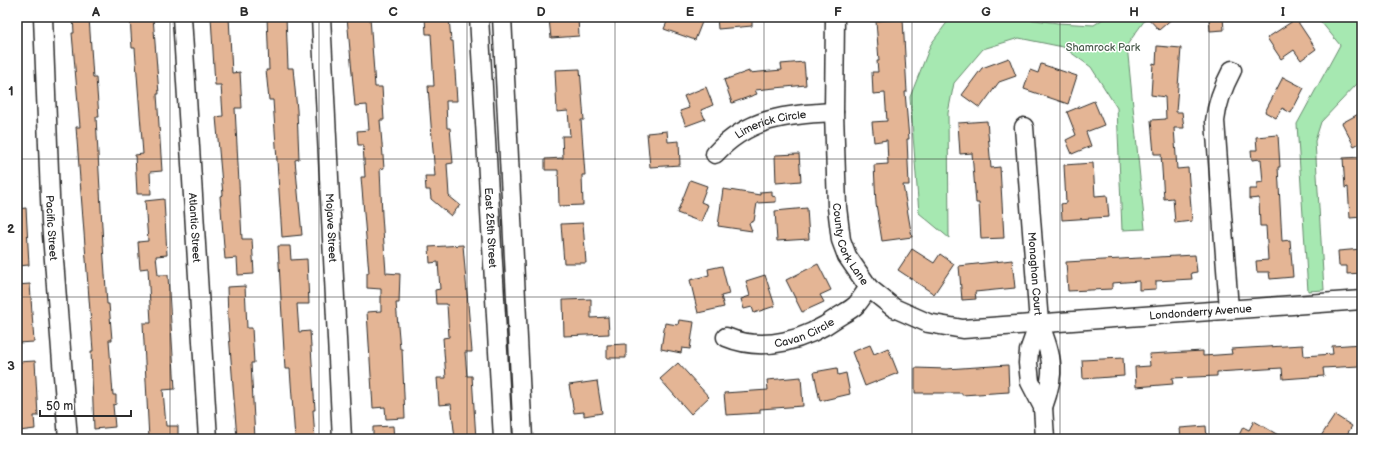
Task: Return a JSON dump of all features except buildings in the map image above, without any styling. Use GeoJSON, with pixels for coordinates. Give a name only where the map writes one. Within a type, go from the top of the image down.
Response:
{"type":"FeatureCollection","features":[{"type":"Feature","properties":{"kind":"street","name":"Pacific Street"},"geometry":{"type":"LineString","coordinates":[[43,17],[51,222],[68,439]]}},
{"type":"Feature","properties":{"kind":"street","name":"Atlantic Street"},"geometry":{"type":"LineString","coordinates":[[182,17],[208,439]]}},
{"type":"Feature","properties":{"kind":"street","name":"Mojave Street"},"geometry":{"type":"LineString","coordinates":[[321,17],[342,439]]}},
{"type":"Feature","properties":{"kind":"street","name":"East 25th Street"},"geometry":{"type":"LineString","coordinates":[[480,17],[503,439]]}},
{"type":"Feature","properties":{"kind":"street","name":"East 25th Street"},"geometry":{"type":"LineString","coordinates":[[502,17],[523,439]]}},
{"type":"Feature","properties":{"kind":"street","name":"County Cork Lane"},"geometry":{"type":"LineString","coordinates":[[835,17],[834,112],[837,207],[841,240],[847,256],[869,288],[894,308],[928,324],[963,329],[1039,323]]}},
{"type":"Feature","properties":{"kind":"street"},"geometry":{"type":"LineString","coordinates":[[1229,309],[1215,121],[1217,105],[1224,85],[1232,70]]}},
{"type":"Feature","properties":{"kind":"street","name":"Limerick Circle"},"geometry":{"type":"LineString","coordinates":[[715,154],[725,142],[752,125],[791,115],[834,112]]}},
{"type":"Feature","properties":{"kind":"street","name":"Monaghan Court"},"geometry":{"type":"LineString","coordinates":[[1024,127],[1039,323],[1049,349],[1052,372],[1050,388],[1043,407],[1045,439]]}},
{"type":"Feature","properties":{"kind":"street","name":"Cavan Circle"},"geometry":{"type":"LineString","coordinates":[[726,337],[741,343],[765,344],[794,340],[819,331],[855,305],[869,288]]}},
{"type":"Feature","properties":{"kind":"street","name":"Londonderry Avenue"},"geometry":{"type":"LineString","coordinates":[[1039,323],[1362,300]]}},
{"type":"Feature","properties":{"kind":"green space","name":"Shamrock Park"},"geometry":{"type":"Polygon","coordinates":[[[951,17],[1011,17],[1058,23],[1094,25],[1106,17],[1147,17],[1127,45],[1145,229],[1122,230],[1117,108],[1091,67],[1063,47],[1019,38],[983,49],[954,83],[948,113],[949,238],[919,213],[910,97],[931,44],[951,17]]]}},
{"type":"Feature","properties":{"kind":"green space"},"geometry":{"type":"Polygon","coordinates":[[[1317,17],[1362,17],[1362,81],[1357,84],[1321,122],[1315,141],[1324,290],[1308,291],[1297,124],[1340,45],[1317,17]]]}}]}
